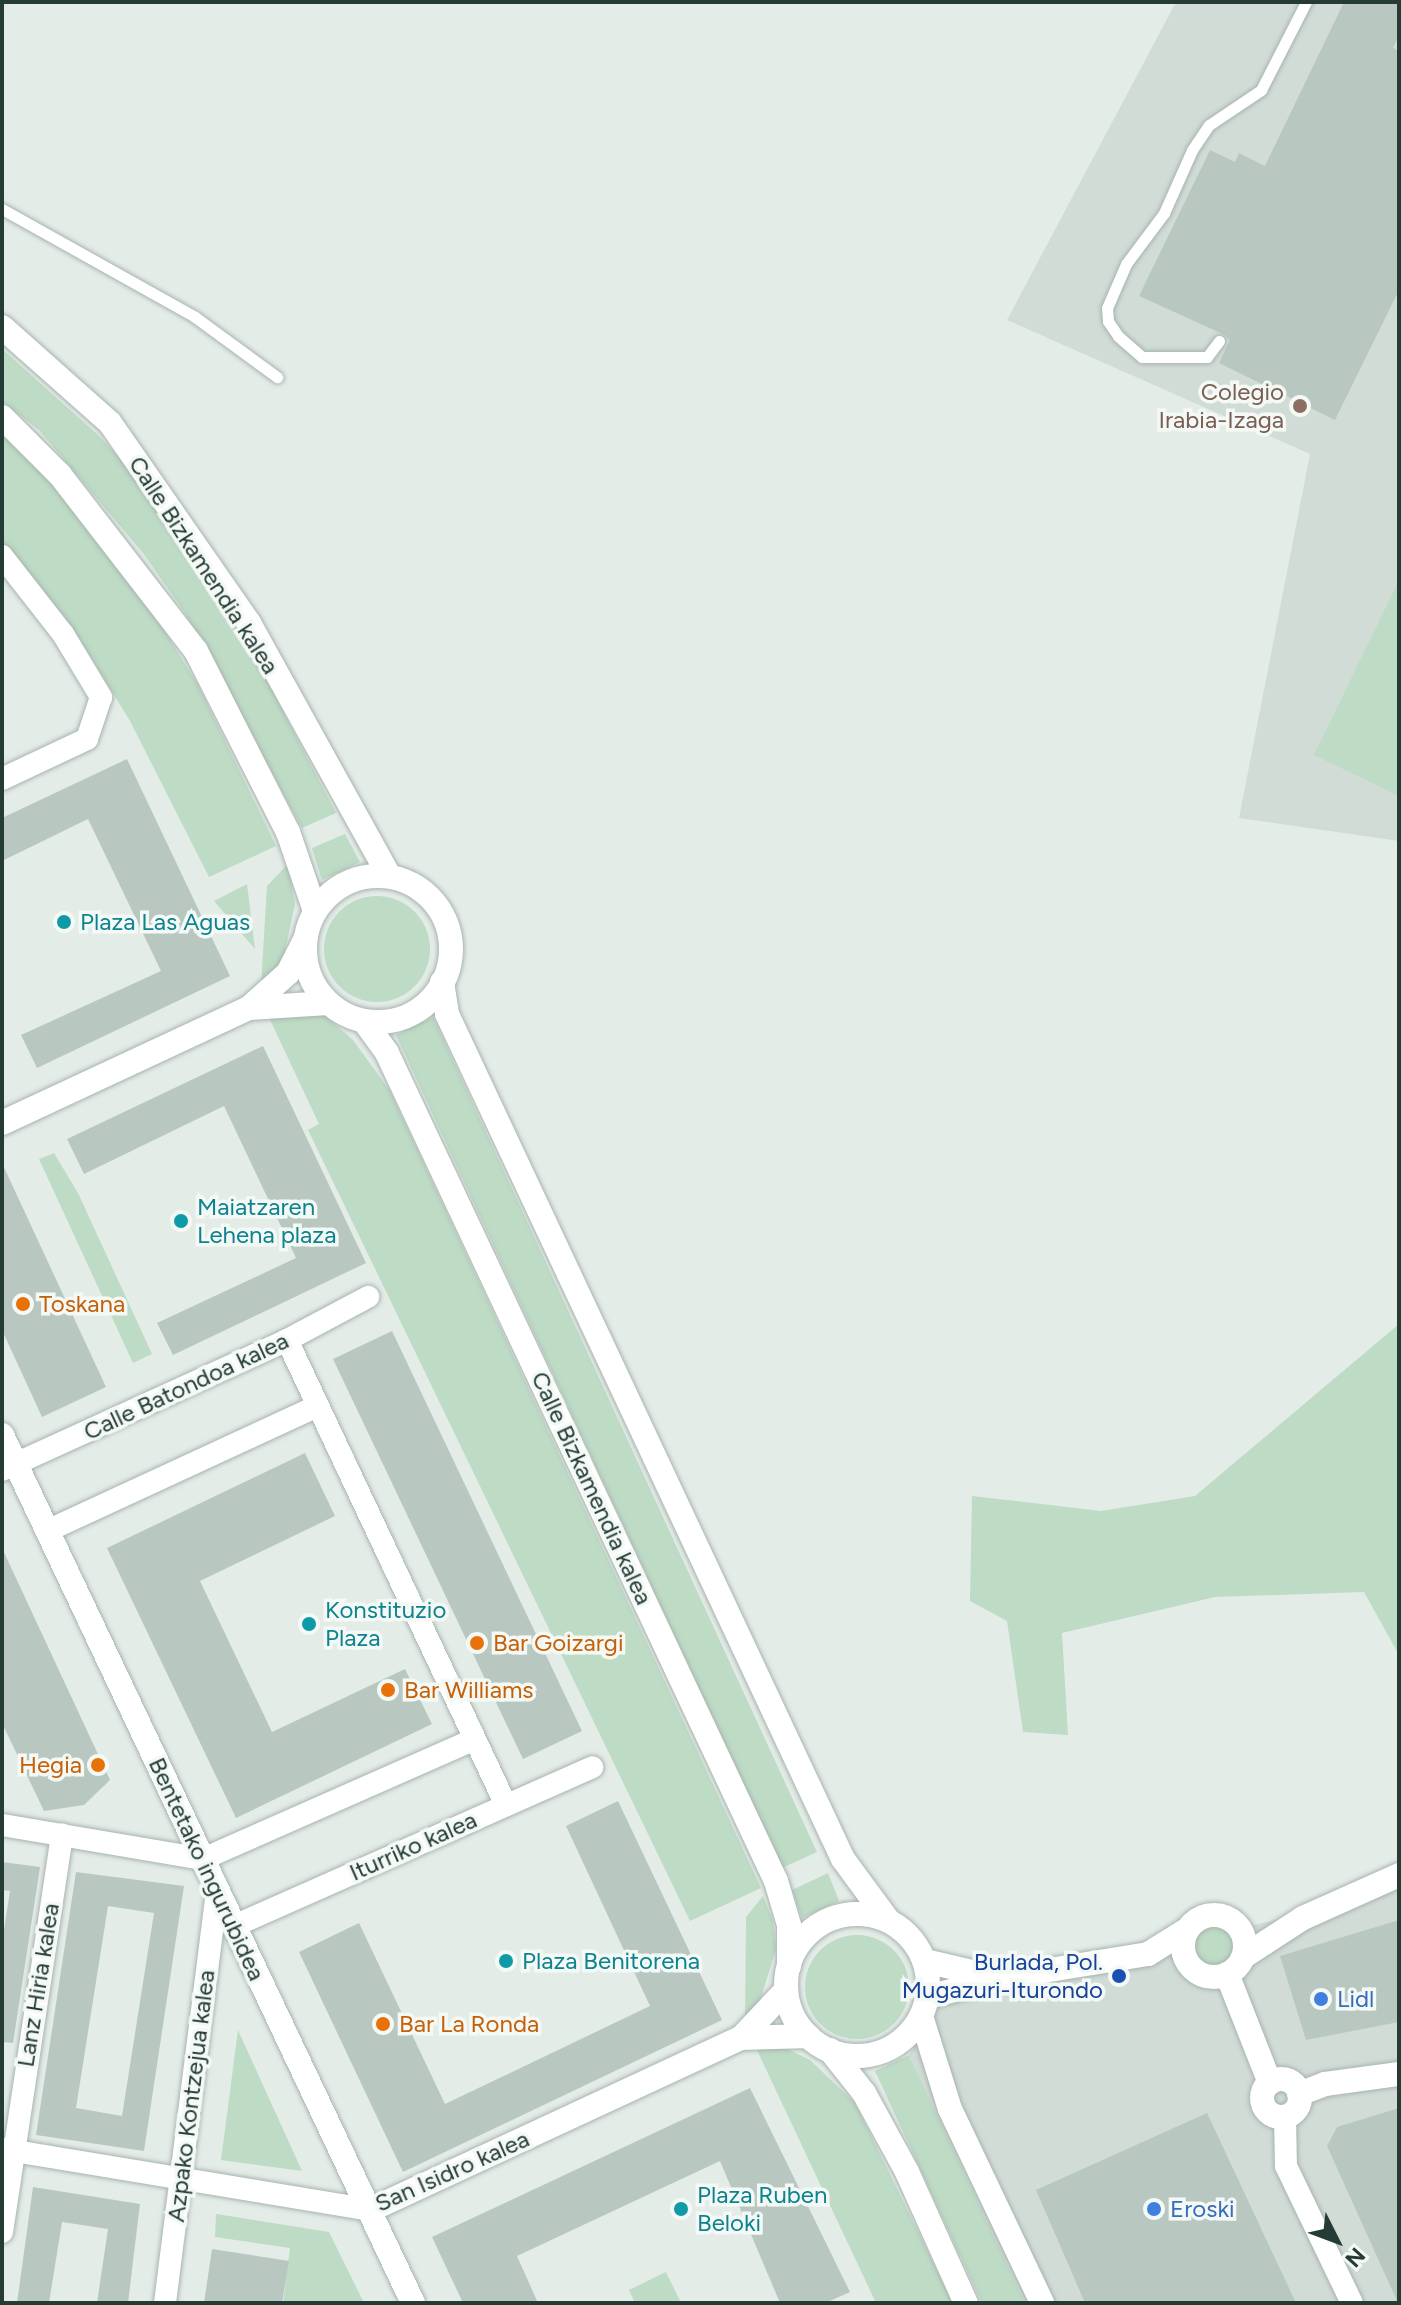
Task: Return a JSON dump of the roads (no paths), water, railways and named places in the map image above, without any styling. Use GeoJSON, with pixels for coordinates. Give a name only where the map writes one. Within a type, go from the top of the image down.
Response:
{"type":"FeatureCollection","features":[{"type":"Feature","properties":{"kind":"main road","name":"Calle Bizkamendia kalea"},"geometry":{"type":"LineString","coordinates":[[2,327],[110,423],[249,623],[389,876]]}},
{"type":"Feature","properties":{"kind":"main road"},"geometry":{"type":"LineString","coordinates":[[2,417],[60,475],[196,651],[288,832],[315,911]]}},
{"type":"Feature","properties":{"kind":"main road"},"geometry":{"type":"LineString","coordinates":[[2,1123],[249,1008],[288,973],[315,911],[347,882],[389,876],[411,883],[443,916],[450,960],[442,982],[410,1014],[364,1021],[328,1003],[249,1008]]}},
{"type":"Feature","properties":{"kind":"main road"},"geometry":{"type":"LineString","coordinates":[[305,939],[310,973],[328,1003]]}},
{"type":"Feature","properties":{"kind":"main road"},"geometry":{"type":"LineString","coordinates":[[442,982],[447,1014],[836,1845],[887,1919]]}},
{"type":"Feature","properties":{"kind":"main road","name":"Calle Bizkamendia kalea"},"geometry":{"type":"LineString","coordinates":[[364,1021],[387,1053],[776,1881],[789,1925],[788,1978]]}},
{"type":"Feature","properties":{"kind":"main road","name":"Bentetako ingurubidea"},"geometry":{"type":"LineString","coordinates":[[2,1435],[9,1467],[47,1531],[413,2303]]}},
{"type":"Feature","properties":{"kind":"main road"},"geometry":{"type":"LineString","coordinates":[[1148,1954],[1211,1977],[1235,1966],[1303,1918],[1399,1875]]}},
{"type":"Feature","properties":{"kind":"main road"},"geometry":{"type":"LineString","coordinates":[[966,2303],[907,2172],[864,2093],[830,2050],[808,2036],[790,2007],[788,1978],[799,1944],[816,1926],[839,1916],[863,1913],[887,1919],[903,1929],[925,1961],[924,2006],[950,2109],[1042,2303]]}},
{"type":"Feature","properties":{"kind":"main road"},"geometry":{"type":"LineString","coordinates":[[830,2050],[872,2054],[900,2040],[924,2006],[1000,1978],[1148,1954],[1214,1915],[1239,1929],[1303,1918]]}},
{"type":"Feature","properties":{"kind":"main road"},"geometry":{"type":"LineString","coordinates":[[1188,1929],[1183,1947],[1195,1971]]}},
{"type":"Feature","properties":{"kind":"main road"},"geometry":{"type":"LineString","coordinates":[[1239,1929],[1235,1966],[1270,2083],[1262,2096],[1265,2107],[1285,2116],[1295,2111],[1299,2094]]}},
{"type":"Feature","properties":{"kind":"main road"},"geometry":{"type":"LineString","coordinates":[[925,1961],[1000,1978]]}},
{"type":"Feature","properties":{"kind":"main road","name":"San Isidro kalea"},"geometry":{"type":"LineString","coordinates":[[741,2038],[788,1978]]}},
{"type":"Feature","properties":{"kind":"main road","name":"San Isidro kalea"},"geometry":{"type":"LineString","coordinates":[[370,2210],[741,2038],[808,2036]]}},
{"type":"Feature","properties":{"kind":"main road"},"geometry":{"type":"LineString","coordinates":[[1299,2094],[1325,2084],[1399,2074]]}},
{"type":"Feature","properties":{"kind":"main road"},"geometry":{"type":"LineString","coordinates":[[1270,2083],[1288,2081],[1299,2094]]}},
{"type":"Feature","properties":{"kind":"street"},"geometry":{"type":"LineString","coordinates":[[2,556],[63,634],[101,697],[87,739],[2,779]]}},
{"type":"Feature","properties":{"kind":"street","name":"Calle Batondoa kalea"},"geometry":{"type":"LineString","coordinates":[[9,1467],[287,1340],[368,1297]]}},
{"type":"Feature","properties":{"kind":"street"},"geometry":{"type":"LineString","coordinates":[[287,1340],[506,1805]]}},
{"type":"Feature","properties":{"kind":"street"},"geometry":{"type":"LineString","coordinates":[[47,1531],[317,1406]]}},
{"type":"Feature","properties":{"kind":"street"},"geometry":{"type":"LineString","coordinates":[[2,1825],[203,1859],[475,1739]]}},
{"type":"Feature","properties":{"kind":"street","name":"Iturriko kalea"},"geometry":{"type":"LineString","coordinates":[[234,1926],[592,1767]]}},
{"type":"Feature","properties":{"kind":"street","name":"Lanz Hiria kalea"},"geometry":{"type":"LineString","coordinates":[[2,2232],[8,2150],[62,1834]]}},
{"type":"Feature","properties":{"kind":"street","name":"Azpako Kontzejua kalea"},"geometry":{"type":"LineString","coordinates":[[165,2303],[217,1889]]}},
{"type":"Feature","properties":{"kind":"street"},"geometry":{"type":"LineString","coordinates":[[1285,2116],[1286,2166],[1352,2303]]}},
{"type":"Feature","properties":{"kind":"street","name":"San Isidro kalea"},"geometry":{"type":"LineString","coordinates":[[8,2150],[370,2210]]}},
{"type":"Feature","properties":{"kind":"lane"},"geometry":{"type":"LineString","coordinates":[[1219,341],[1207,357],[1142,357],[1118,336],[1107,308],[1126,264],[1164,213],[1192,150],[1209,125],[1261,90],[1306,2]]}},
{"type":"Feature","properties":{"kind":"lane"},"geometry":{"type":"LineString","coordinates":[[2,209],[195,317],[277,377]]}},
{"type":"Feature","properties":{"kind":"place","name":"Colegio Irabia-Izaga"},"geometry":{"type":"Point","coordinates":[1300,406]}},
{"type":"Feature","properties":{"kind":"place","name":"Plaza Las Aguas"},"geometry":{"type":"Point","coordinates":[64,922]}},
{"type":"Feature","properties":{"kind":"place","name":"Maiatzaren Lehena plaza"},"geometry":{"type":"Point","coordinates":[181,1221]}},
{"type":"Feature","properties":{"kind":"place","name":"Toskana"},"geometry":{"type":"Point","coordinates":[23,1304]}},
{"type":"Feature","properties":{"kind":"place","name":"Konstituzio Plaza"},"geometry":{"type":"Point","coordinates":[309,1624]}},
{"type":"Feature","properties":{"kind":"place","name":"Bar Goizargi"},"geometry":{"type":"Point","coordinates":[477,1643]}},
{"type":"Feature","properties":{"kind":"place","name":"Bar Williams"},"geometry":{"type":"Point","coordinates":[388,1690]}},
{"type":"Feature","properties":{"kind":"place","name":"Hegia"},"geometry":{"type":"Point","coordinates":[98,1765]}},
{"type":"Feature","properties":{"kind":"place","name":"Plaza Benitorena"},"geometry":{"type":"Point","coordinates":[506,1961]}},
{"type":"Feature","properties":{"kind":"place","name":"Burlada, Pol. Mugazuri-Iturondo"},"geometry":{"type":"Point","coordinates":[1119,1976]}},
{"type":"Feature","properties":{"kind":"place","name":"Lidl"},"geometry":{"type":"Point","coordinates":[1321,1999]}},
{"type":"Feature","properties":{"kind":"place","name":"Bar La Ronda"},"geometry":{"type":"Point","coordinates":[383,2024]}},
{"type":"Feature","properties":{"kind":"place","name":"Plaza Ruben Beloki"},"geometry":{"type":"Point","coordinates":[681,2209]}},
{"type":"Feature","properties":{"kind":"place","name":"Eroski"},"geometry":{"type":"Point","coordinates":[1154,2209]}}]}
